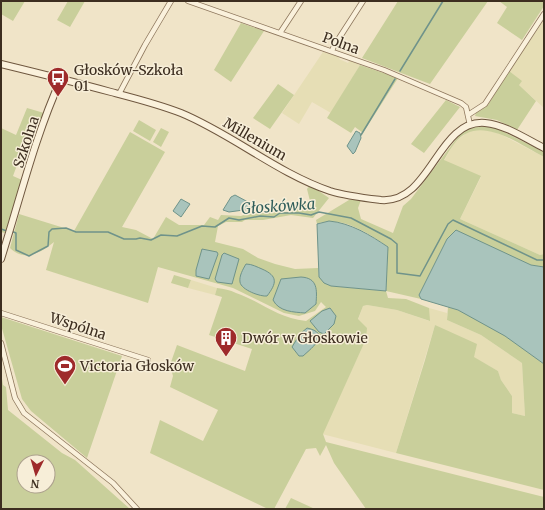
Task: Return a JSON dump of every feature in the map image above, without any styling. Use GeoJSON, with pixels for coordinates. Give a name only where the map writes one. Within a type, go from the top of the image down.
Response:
{"type":"FeatureCollection","features":[{"type":"Feature","properties":{"kind":"street"},"geometry":{"type":"LineString","coordinates":[[119,94],[145,45],[171,1]]}},
{"type":"Feature","properties":{"kind":"street","name":"Polna"},"geometry":{"type":"LineString","coordinates":[[188,1],[384,70],[464,104],[470,125]]}},
{"type":"Feature","properties":{"kind":"street"},"geometry":{"type":"LineString","coordinates":[[280,33],[301,1]]}},
{"type":"Feature","properties":{"kind":"street"},"geometry":{"type":"LineString","coordinates":[[332,51],[363,1]]}},
{"type":"Feature","properties":{"kind":"street"},"geometry":{"type":"LineString","coordinates":[[468,116],[485,104],[544,14]]}},
{"type":"Feature","properties":{"kind":"street","name":"Millenium"},"geometry":{"type":"LineString","coordinates":[[1,64],[161,106],[186,115],[286,170],[323,188],[344,194],[380,200],[396,199],[408,193],[455,135],[470,125]]}},
{"type":"Feature","properties":{"kind":"street","name":"Szkolna"},"geometry":{"type":"LineString","coordinates":[[1,259],[54,96],[62,79]]}},
{"type":"Feature","properties":{"kind":"street"},"geometry":{"type":"LineString","coordinates":[[470,125],[480,123],[493,124],[544,148]]}},
{"type":"Feature","properties":{"kind":"street","name":"Wspólna"},"geometry":{"type":"LineString","coordinates":[[1,312],[148,360]]}},
{"type":"Feature","properties":{"kind":"street"},"geometry":{"type":"LineString","coordinates":[[1,343],[15,398],[24,413],[113,483],[137,509]]}},
{"type":"Feature","properties":{"kind":"shaded area"},"geometry":{"type":"Polygon","coordinates":[[[544,20],[544,108],[519,85],[509,71],[544,20]]]}},
{"type":"Feature","properties":{"kind":"shaded area"},"geometry":{"type":"Polygon","coordinates":[[[323,52],[340,57],[339,59],[348,63],[350,60],[360,65],[331,113],[312,102],[299,124],[282,113],[323,52]]]}},
{"type":"Feature","properties":{"kind":"shaded area"},"geometry":{"type":"Polygon","coordinates":[[[477,129],[498,133],[544,157],[544,254],[540,255],[460,219],[481,177],[444,161],[454,143],[468,132],[477,129]]]}},
{"type":"Feature","properties":{"kind":"shaded area"},"geometry":{"type":"Polygon","coordinates":[[[191,280],[217,288],[215,295],[188,288],[191,280]]]}},
{"type":"Feature","properties":{"kind":"shaded area"},"geometry":{"type":"Polygon","coordinates":[[[367,305],[397,310],[429,321],[429,308],[447,313],[447,320],[481,335],[522,363],[525,416],[512,413],[512,396],[501,380],[498,371],[473,357],[435,325],[396,453],[322,434],[366,339],[358,320],[363,306],[367,305]]]}},
{"type":"Feature","properties":{"kind":"green space"},"geometry":{"type":"Polygon","coordinates":[[[1,1],[25,1],[13,21],[1,14],[1,1]]]}},
{"type":"Feature","properties":{"kind":"green space"},"geometry":{"type":"Polygon","coordinates":[[[68,1],[85,1],[70,27],[57,20],[68,1]]]}},
{"type":"Feature","properties":{"kind":"green space"},"geometry":{"type":"Polygon","coordinates":[[[398,1],[488,1],[430,84],[362,58],[398,1]]]}},
{"type":"Feature","properties":{"kind":"green space"},"geometry":{"type":"Polygon","coordinates":[[[499,1],[544,1],[544,6],[522,40],[497,23],[507,7],[499,1]]]}},
{"type":"Feature","properties":{"kind":"green space"},"geometry":{"type":"Polygon","coordinates":[[[241,23],[264,31],[231,82],[214,70],[241,23]]]}},
{"type":"Feature","properties":{"kind":"green space"},"geometry":{"type":"Polygon","coordinates":[[[360,65],[398,78],[363,133],[355,127],[351,133],[327,118],[360,65]]]}},
{"type":"Feature","properties":{"kind":"green space"},"geometry":{"type":"Polygon","coordinates":[[[509,71],[522,81],[519,85],[536,101],[517,130],[497,120],[475,116],[476,113],[488,105],[509,71]]]}},
{"type":"Feature","properties":{"kind":"green space"},"geometry":{"type":"Polygon","coordinates":[[[278,84],[294,95],[270,129],[253,118],[278,84]]]}},
{"type":"Feature","properties":{"kind":"green space"},"geometry":{"type":"Polygon","coordinates":[[[446,100],[460,107],[424,153],[411,144],[446,100]]]}},
{"type":"Feature","properties":{"kind":"green space"},"geometry":{"type":"Polygon","coordinates":[[[27,108],[44,113],[41,119],[34,119],[13,176],[22,180],[5,233],[1,232],[1,128],[16,135],[27,108]]]}},
{"type":"Feature","properties":{"kind":"green space"},"geometry":{"type":"Polygon","coordinates":[[[139,120],[156,130],[150,141],[133,131],[139,120]]]}},
{"type":"Feature","properties":{"kind":"green space"},"geometry":{"type":"Polygon","coordinates":[[[488,125],[544,152],[544,157],[498,134],[486,131],[475,131],[464,135],[454,144],[444,160],[481,176],[460,219],[540,255],[544,254],[544,267],[531,265],[447,239],[419,295],[421,299],[386,291],[388,247],[372,236],[354,227],[335,222],[317,224],[316,220],[349,200],[361,200],[358,208],[361,219],[393,233],[403,206],[411,199],[460,134],[469,128],[488,125]]]}},
{"type":"Feature","properties":{"kind":"green space"},"geometry":{"type":"Polygon","coordinates":[[[161,128],[169,132],[161,147],[153,142],[161,128]]]}},
{"type":"Feature","properties":{"kind":"green space"},"geometry":{"type":"Polygon","coordinates":[[[130,132],[165,152],[122,227],[136,230],[153,239],[166,217],[179,225],[204,225],[210,217],[218,220],[221,215],[241,216],[252,212],[291,212],[310,201],[307,189],[310,185],[329,198],[313,218],[291,215],[263,220],[226,222],[218,226],[215,242],[243,249],[258,258],[275,264],[295,269],[318,268],[319,277],[331,286],[386,291],[388,298],[406,299],[429,308],[430,321],[397,310],[367,305],[363,306],[358,319],[367,328],[366,339],[323,434],[326,442],[544,497],[544,509],[366,509],[334,463],[326,445],[320,456],[316,448],[306,449],[274,509],[268,509],[150,453],[160,420],[203,441],[218,410],[170,387],[173,376],[170,365],[177,345],[245,371],[252,349],[209,335],[222,297],[215,295],[217,288],[234,292],[286,317],[306,321],[326,307],[321,302],[315,311],[299,316],[284,313],[233,288],[158,267],[148,303],[46,270],[54,242],[44,250],[27,255],[21,255],[10,248],[19,214],[74,231],[130,132]]]}},
{"type":"Feature","properties":{"kind":"green space"},"geometry":{"type":"Polygon","coordinates":[[[174,275],[191,280],[188,288],[171,283],[174,275]]]}},
{"type":"Feature","properties":{"kind":"green space"},"geometry":{"type":"Polygon","coordinates":[[[448,307],[461,311],[486,324],[544,364],[544,490],[396,453],[435,325],[477,344],[474,357],[498,371],[501,380],[512,396],[512,413],[525,416],[522,363],[481,335],[447,320],[448,307]]]}},
{"type":"Feature","properties":{"kind":"green space","name":"Victoria Głosków"},"geometry":{"type":"Polygon","coordinates":[[[1,317],[122,356],[87,458],[31,411],[22,399],[1,325],[1,317]]]}},
{"type":"Feature","properties":{"kind":"green space"},"geometry":{"type":"Polygon","coordinates":[[[1,372],[3,385],[6,387],[8,410],[62,453],[75,460],[130,509],[1,509],[1,372]]]}},
{"type":"Feature","properties":{"kind":"green space"},"geometry":{"type":"Polygon","coordinates":[[[291,498],[315,509],[285,509],[291,498]]]}},
{"type":"Feature","properties":{"kind":"water"},"geometry":{"type":"Polygon","coordinates":[[[356,131],[360,133],[361,138],[353,154],[347,146],[356,131]]]}},
{"type":"Feature","properties":{"kind":"water"},"geometry":{"type":"Polygon","coordinates":[[[235,195],[248,202],[251,209],[229,212],[223,210],[231,197],[235,195]]]}},
{"type":"Feature","properties":{"kind":"water"},"geometry":{"type":"Polygon","coordinates":[[[181,199],[190,204],[181,217],[173,211],[181,199]]]}},
{"type":"Feature","properties":{"kind":"water"},"geometry":{"type":"Polygon","coordinates":[[[329,221],[353,227],[388,247],[386,291],[331,286],[324,283],[319,277],[317,224],[329,221]]]}},
{"type":"Feature","properties":{"kind":"water"},"geometry":{"type":"Polygon","coordinates":[[[456,230],[531,265],[544,267],[544,364],[505,336],[458,310],[421,299],[419,295],[447,239],[456,230]]]}},
{"type":"Feature","properties":{"kind":"water"},"geometry":{"type":"Polygon","coordinates":[[[202,249],[217,252],[218,254],[209,279],[196,276],[196,270],[202,249]]]}},
{"type":"Feature","properties":{"kind":"water"},"geometry":{"type":"Polygon","coordinates":[[[224,253],[239,259],[232,284],[217,282],[215,279],[222,255],[224,253]]]}},
{"type":"Feature","properties":{"kind":"water"},"geometry":{"type":"Polygon","coordinates":[[[246,264],[262,269],[271,274],[273,277],[274,284],[267,296],[247,290],[241,285],[240,277],[246,264]]]}},
{"type":"Feature","properties":{"kind":"water"},"geometry":{"type":"Polygon","coordinates":[[[301,277],[307,278],[313,282],[316,290],[316,304],[305,313],[287,311],[279,307],[273,300],[281,279],[301,277]]]}},
{"type":"Feature","properties":{"kind":"water"},"geometry":{"type":"Polygon","coordinates":[[[330,308],[336,316],[334,324],[324,334],[319,332],[310,321],[322,311],[330,308]]]}},
{"type":"Feature","properties":{"kind":"water"},"geometry":{"type":"Polygon","coordinates":[[[307,328],[318,333],[319,337],[311,349],[303,356],[299,356],[292,347],[300,334],[307,328]]]}},
{"type":"Feature","properties":{"kind":"waterway"},"geometry":{"type":"LineString","coordinates":[[400,71],[443,1]]}},
{"type":"Feature","properties":{"kind":"waterway"},"geometry":{"type":"LineString","coordinates":[[361,135],[395,79]]}},
{"type":"Feature","properties":{"kind":"waterway","name":"Głoskówka"},"geometry":{"type":"LineString","coordinates":[[11,231],[16,233],[16,250],[29,256],[48,246],[49,232],[52,229],[66,228],[76,232],[108,232],[124,239],[140,238],[151,240],[161,235],[177,236],[202,226],[215,227],[229,218],[239,220],[260,216],[274,217],[280,213],[299,213],[311,215],[319,212],[351,218],[391,239],[397,244],[397,273],[420,276],[448,224],[453,220],[537,260],[544,260]]}},
{"type":"Feature","properties":{"kind":"waterway","name":"Głoskówka"},"geometry":{"type":"LineString","coordinates":[[1,229],[7,231]]}},
{"type":"Feature","properties":{"kind":"place","name":"Głosków-Szkoła 01"},"geometry":{"type":"Point","coordinates":[58,98]}},
{"type":"Feature","properties":{"kind":"place","name":"Dwór w Głoskowie"},"geometry":{"type":"Point","coordinates":[226,358]}},
{"type":"Feature","properties":{"kind":"place","name":"Victoria Głosków"},"geometry":{"type":"Point","coordinates":[65,386]}}]}
